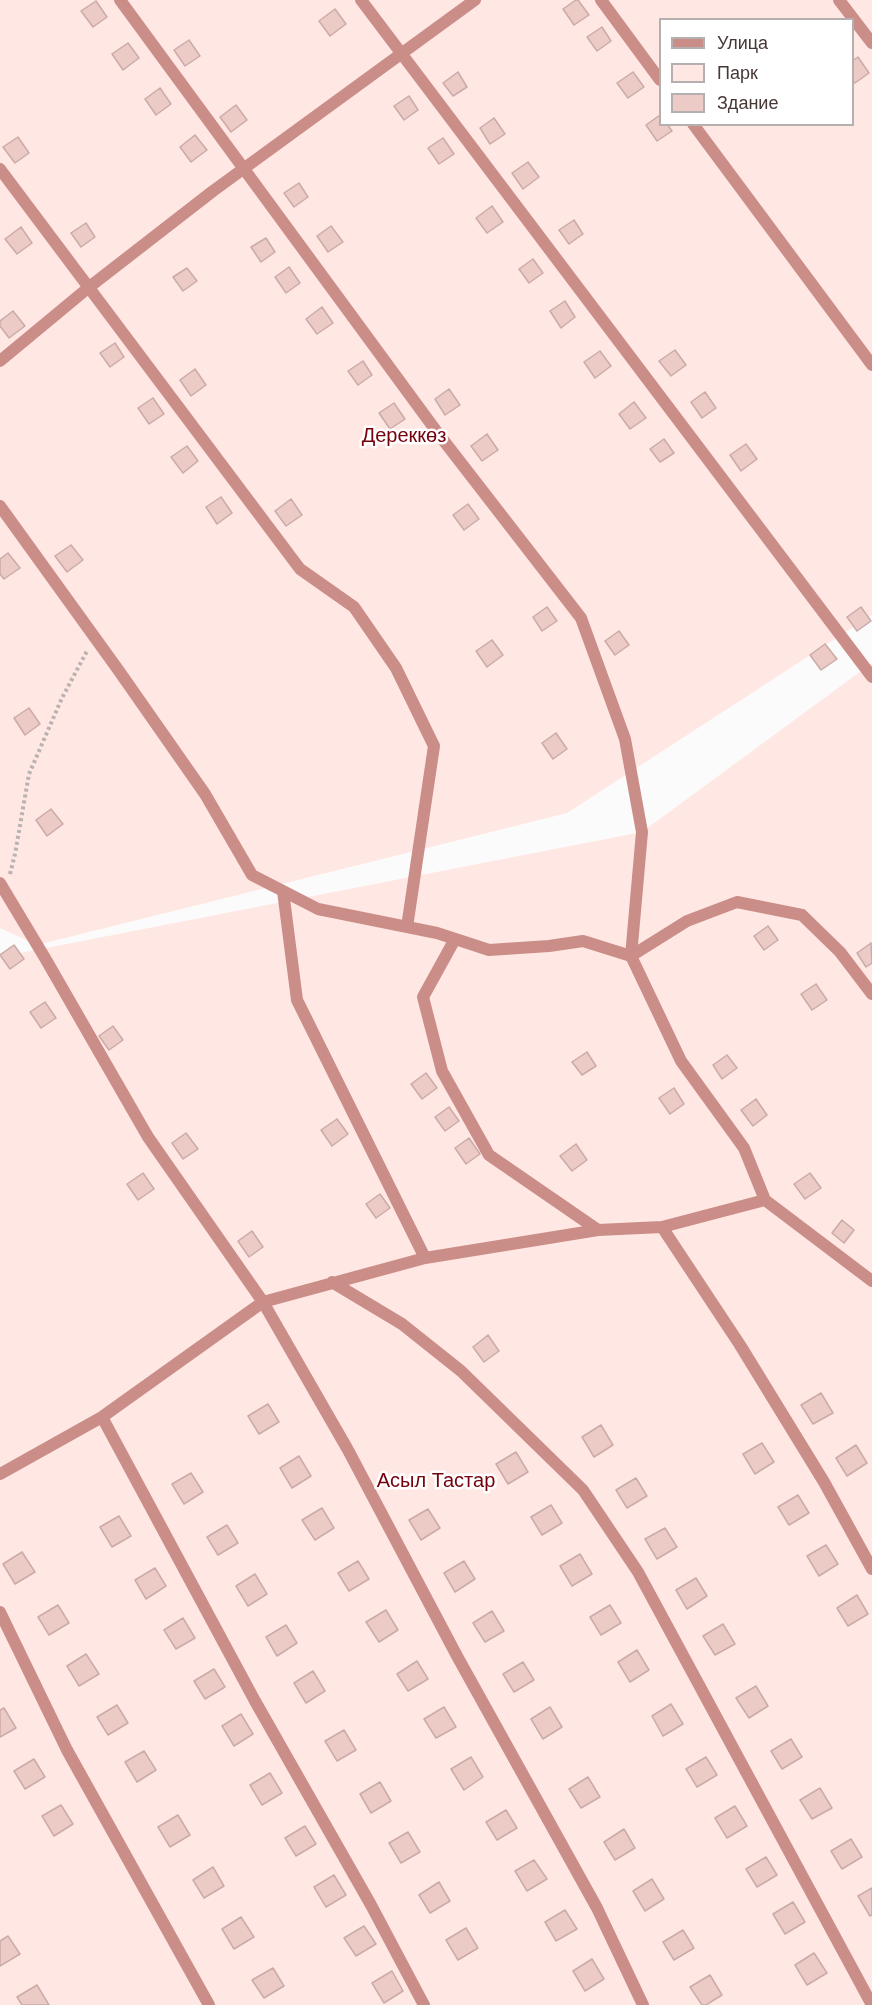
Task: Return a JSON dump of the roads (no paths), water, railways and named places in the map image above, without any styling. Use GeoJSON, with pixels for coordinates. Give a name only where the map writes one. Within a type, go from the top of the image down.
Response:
{"type":"FeatureCollection","features":[{"type":"Feature","properties":{"kind":"street"},"geometry":{"type":"LineString","coordinates":[[120,0],[437,432],[581,618],[625,739],[642,832],[631,956],[681,1061],[744,1148],[765,1200],[872,1281]]}},
{"type":"Feature","properties":{"kind":"street"},"geometry":{"type":"LineString","coordinates":[[361,0],[872,677]]}},
{"type":"Feature","properties":{"kind":"street"},"geometry":{"type":"LineString","coordinates":[[0,360],[88,288],[245,168],[475,0]]}},
{"type":"Feature","properties":{"kind":"street"},"geometry":{"type":"LineString","coordinates":[[601,0],[659,79]]}},
{"type":"Feature","properties":{"kind":"street"},"geometry":{"type":"LineString","coordinates":[[839,0],[853,18]]}},
{"type":"Feature","properties":{"kind":"street"},"geometry":{"type":"LineString","coordinates":[[854,20],[872,43]]}},
{"type":"Feature","properties":{"kind":"street"},"geometry":{"type":"LineString","coordinates":[[694,126],[872,365]]}},
{"type":"Feature","properties":{"kind":"street"},"geometry":{"type":"LineString","coordinates":[[0,170],[300,569],[354,607],[396,668],[434,746],[407,927]]}},
{"type":"Feature","properties":{"kind":"street"},"geometry":{"type":"LineString","coordinates":[[0,507],[205,794],[252,875],[318,909],[407,927],[489,950],[583,941],[631,956],[687,921],[737,902],[802,915],[840,952],[872,994]]}},
{"type":"Feature","properties":{"kind":"street"},"geometry":{"type":"LineString","coordinates":[[3,888],[148,1137],[263,1302],[348,1450],[457,1656],[597,1908],[643,2005]]}},
{"type":"Feature","properties":{"kind":"street"},"geometry":{"type":"LineString","coordinates":[[283,891],[297,1000],[425,1258]]}},
{"type":"Feature","properties":{"kind":"street"},"geometry":{"type":"LineString","coordinates":[[455,939],[423,997],[442,1071],[489,1155],[598,1230]]}},
{"type":"Feature","properties":{"kind":"street"},"geometry":{"type":"LineString","coordinates":[[0,1474],[102,1418],[263,1302],[425,1258],[598,1230],[662,1227],[765,1200]]}},
{"type":"Feature","properties":{"kind":"street"},"geometry":{"type":"LineString","coordinates":[[662,1227],[740,1345],[824,1482],[872,1569]]}},
{"type":"Feature","properties":{"kind":"street"},"geometry":{"type":"LineString","coordinates":[[332,1282],[402,1324],[461,1371],[583,1490],[638,1572],[872,2005]]}},
{"type":"Feature","properties":{"kind":"street"},"geometry":{"type":"LineString","coordinates":[[102,1418],[255,1701],[371,1905],[424,2005]]}},
{"type":"Feature","properties":{"kind":"street"},"geometry":{"type":"LineString","coordinates":[[0,1612],[67,1750],[209,2005]]}},
{"type":"Feature","properties":{"kind":"park label","name":"Дереккөз"},"geometry":{"type":"Point","coordinates":[404,436]}},
{"type":"Feature","properties":{"kind":"park label","name":"Асыл Тастар"},"geometry":{"type":"Point","coordinates":[436,1481]}}]}
